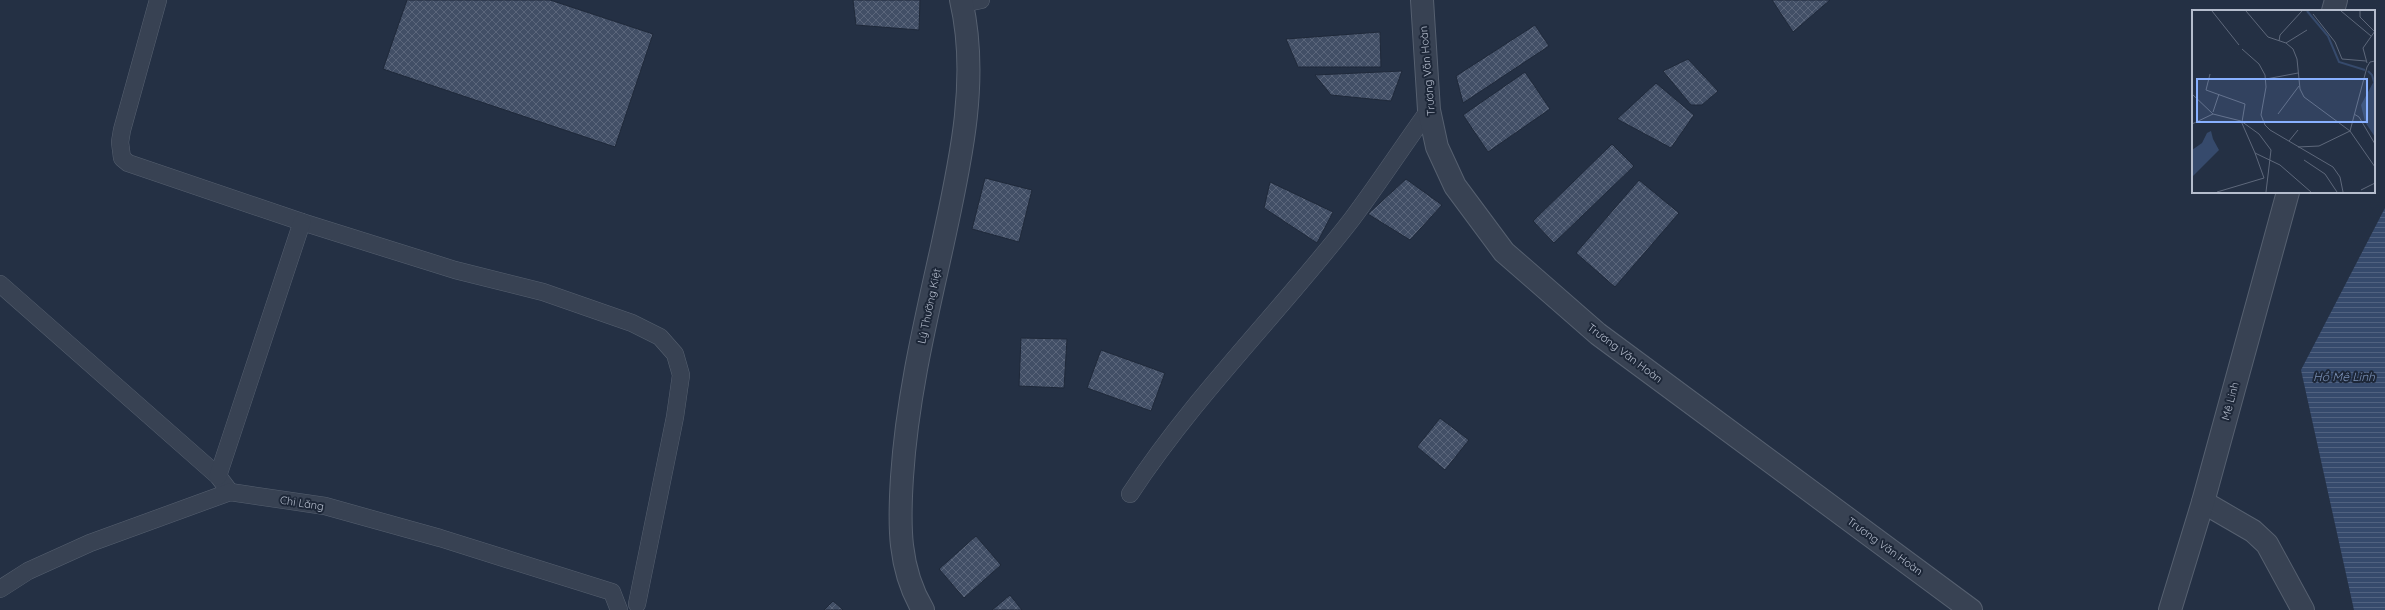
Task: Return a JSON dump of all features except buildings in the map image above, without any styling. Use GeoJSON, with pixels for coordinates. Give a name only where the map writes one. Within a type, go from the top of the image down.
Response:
{"type":"FeatureCollection","features":[{"type":"Feature","properties":{"kind":"street","name":"Trương Văn Hoàn"},"geometry":{"type":"LineString","coordinates":[[1422,0],[1429,110],[1438,147],[1455,186],[1504,252],[1598,334],[1971,610]]}},
{"type":"Feature","properties":{"kind":"street"},"geometry":{"type":"LineString","coordinates":[[2334,10],[2336,0]]}},
{"type":"Feature","properties":{"kind":"street","name":"Lý Thường Kiệt"},"geometry":{"type":"LineString","coordinates":[[923,610],[917,600],[902,553],[900,514],[905,428],[955,187],[967,114],[968,1]]}},
{"type":"Feature","properties":{"kind":"street","name":"Mê Linh"},"geometry":{"type":"LineString","coordinates":[[2170,610],[2203,502],[2288,193]]}},
{"type":"Feature","properties":{"kind":"street"},"geometry":{"type":"LineString","coordinates":[[2203,502],[2253,531],[2267,544],[2303,610]]}},
{"type":"Feature","properties":{"kind":"lane"},"geometry":{"type":"LineString","coordinates":[[158,0],[122,130],[120,142],[122,158],[128,163],[302,222],[455,270],[543,292],[632,323],[660,337],[675,354],[681,375],[641,607]]}},
{"type":"Feature","properties":{"kind":"lane"},"geometry":{"type":"LineString","coordinates":[[1130,494],[1225,369],[1351,219],[1429,110]]}},
{"type":"Feature","properties":{"kind":"lane"},"geometry":{"type":"LineString","coordinates":[[218,476],[302,222]]}},
{"type":"Feature","properties":{"kind":"lane"},"geometry":{"type":"LineString","coordinates":[[0,284],[218,476],[230,492]]}},
{"type":"Feature","properties":{"kind":"lane","name":"Chi Lăng"},"geometry":{"type":"LineString","coordinates":[[0,589],[28,571],[90,543],[230,492],[325,506],[440,538],[612,592],[641,607]]}},
{"type":"Feature","properties":{"kind":"lane"},"geometry":{"type":"LineString","coordinates":[[612,592],[619,610]]}},
{"type":"Feature","properties":{"kind":"water","name":"Hồ Mê Linh"},"geometry":{"type":"Polygon","coordinates":[[[2385,208],[2385,610],[2354,610],[2301,370],[2385,208]]]}}]}
